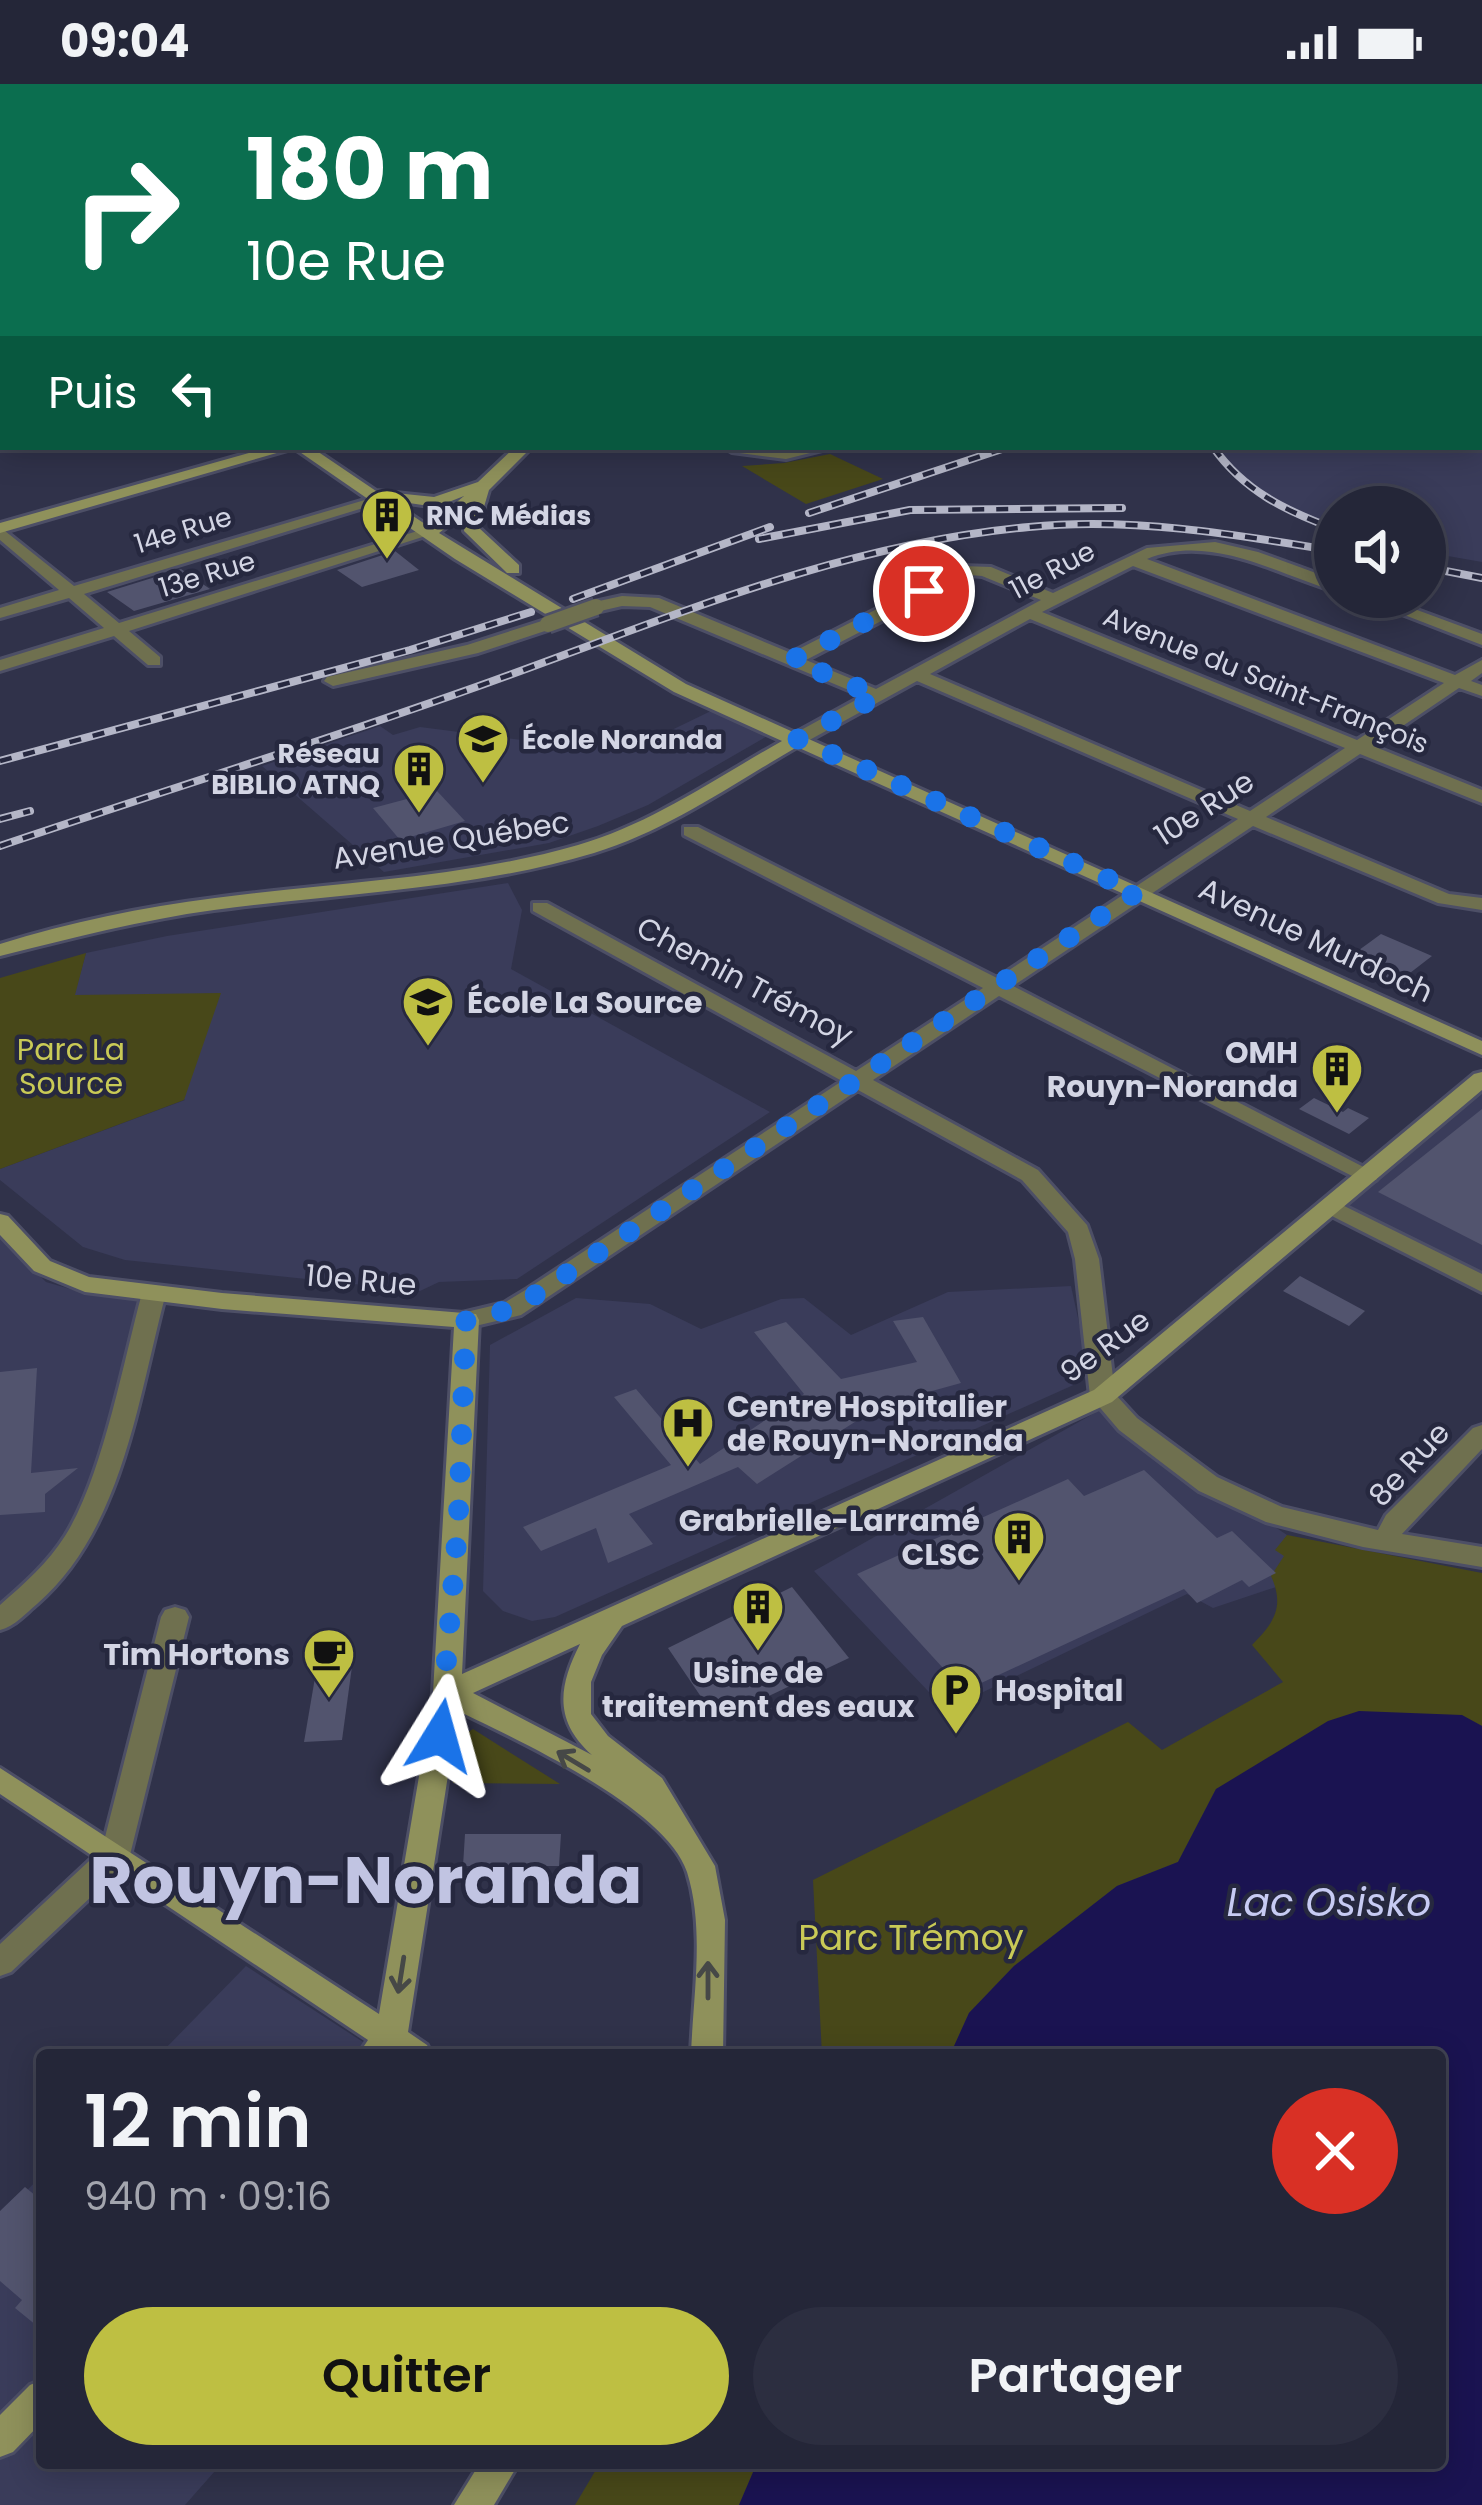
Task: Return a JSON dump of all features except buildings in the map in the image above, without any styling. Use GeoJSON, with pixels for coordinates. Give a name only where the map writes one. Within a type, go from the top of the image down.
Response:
{"type":"FeatureCollection","features":[{"type":"Feature","properties":{"kind":"street"},"geometry":{"type":"LineString","coordinates":[[0,530],[276,450]]}},
{"type":"Feature","properties":{"kind":"street","name":"Avenue Murdoch"},"geometry":{"type":"LineString","coordinates":[[306,450],[461,556],[659,676],[758,726],[798,739],[1482,1049]]}},
{"type":"Feature","properties":{"kind":"street"},"geometry":{"type":"LineString","coordinates":[[375,496],[436,502],[466,492],[519,450]]}},
{"type":"Feature","properties":{"kind":"street"},"geometry":{"type":"LineString","coordinates":[[747,450],[786,454],[809,450]]}},
{"type":"Feature","properties":{"kind":"street"},"geometry":{"type":"LineString","coordinates":[[430,532],[456,514],[487,478]]}},
{"type":"Feature","properties":{"kind":"street"},"geometry":{"type":"LineString","coordinates":[[487,478],[474,502],[470,528],[513,569]]}},
{"type":"Feature","properties":{"kind":"street","name":"14e Rue"},"geometry":{"type":"LineString","coordinates":[[0,613],[375,496]]}},
{"type":"Feature","properties":{"kind":"street"},"geometry":{"type":"LineString","coordinates":[[0,530],[154,661]]}},
{"type":"Feature","properties":{"kind":"street","name":"Avenue Murdoch"},"geometry":{"type":"LineString","coordinates":[[430,532],[513,569],[642,650],[788,725],[798,739]]}},
{"type":"Feature","properties":{"kind":"street","name":"13e Rue"},"geometry":{"type":"LineString","coordinates":[[0,667],[430,532]]}},
{"type":"Feature","properties":{"kind":"street","name":"11e Rue"},"geometry":{"type":"LineString","coordinates":[[798,739],[1131,559],[1164,549],[1215,547],[1314,578]]}},
{"type":"Feature","properties":{"kind":"street"},"geometry":{"type":"LineString","coordinates":[[1131,559],[1482,691]]}},
{"type":"Feature","properties":{"kind":"street"},"geometry":{"type":"LineString","coordinates":[[792,660],[967,571],[985,571],[1054,599]]}},
{"type":"Feature","properties":{"kind":"street"},"geometry":{"type":"LineString","coordinates":[[333,681],[472,649],[622,601],[652,602],[878,696]]}},
{"type":"Feature","properties":{"kind":"street","name":"Avenue du Saint-François"},"geometry":{"type":"LineString","coordinates":[[1030,613],[1482,797]]}},
{"type":"Feature","properties":{"kind":"street"},"geometry":{"type":"LineString","coordinates":[[1423,618],[1482,640]]}},
{"type":"Feature","properties":{"kind":"street","name":"10e Rue"},"geometry":{"type":"LineString","coordinates":[[0,1221],[42,1266],[61,1276],[154,1293],[466,1320],[512,1309],[1482,664]]}},
{"type":"Feature","properties":{"kind":"street"},"geometry":{"type":"LineString","coordinates":[[917,675],[1428,892],[1482,904]]}},
{"type":"Feature","properties":{"kind":"street","name":"Avenue Québec"},"geometry":{"type":"LineString","coordinates":[[0,950],[111,919],[501,868],[592,848],[798,739]]}},
{"type":"Feature","properties":{"kind":"street"},"geometry":{"type":"LineString","coordinates":[[691,831],[1368,1174]]}},
{"type":"Feature","properties":{"kind":"street","name":"Avenue Québec"},"geometry":{"type":"LineString","coordinates":[[0,967],[232,902]]}},
{"type":"Feature","properties":{"kind":"street","name":"Chemin Trémoy"},"geometry":{"type":"LineString","coordinates":[[540,907],[1030,1175],[1079,1230],[1087,1259],[1103,1396]]}},
{"type":"Feature","properties":{"kind":"street","name":"9e Rue"},"geometry":{"type":"LineString","coordinates":[[447,1693],[1103,1396],[1482,1079]]}},
{"type":"Feature","properties":{"kind":"street"},"geometry":{"type":"LineString","coordinates":[[1330,1206],[1482,1284]]}},
{"type":"Feature","properties":{"kind":"street"},"geometry":{"type":"LineString","coordinates":[[0,1620],[41,1585],[74,1545],[98,1500],[154,1293]]}},
{"type":"Feature","properties":{"kind":"street"},"geometry":{"type":"LineString","coordinates":[[0,1779],[394,2049],[447,1693],[466,1320]]}},
{"type":"Feature","properties":{"kind":"street"},"geometry":{"type":"LineString","coordinates":[[1103,1396],[1144,1436],[1231,1496],[1275,1514],[1482,1557]]}},
{"type":"Feature","properties":{"kind":"street","name":"8e Rue"},"geometry":{"type":"LineString","coordinates":[[1386,1540],[1395,1522],[1482,1434]]}},
{"type":"Feature","properties":{"kind":"street"},"geometry":{"type":"LineString","coordinates":[[0,1963],[115,1855],[175,1617]]}},
{"type":"Feature","properties":{"kind":"street"},"geometry":{"type":"LineString","coordinates":[[611,1619],[586,1654],[574,1687],[575,1713],[592,1740],[647,1780],[689,1843],[704,1879],[707,2049]]}},
{"type":"Feature","properties":{"kind":"street"},"geometry":{"type":"LineString","coordinates":[[447,1693],[521,1729],[678,1829]]}},
{"type":"Feature","properties":{"kind":"street"},"geometry":{"type":"LineString","coordinates":[[0,2440],[36,2403]]}},
{"type":"Feature","properties":{"kind":"street"},"geometry":{"type":"LineString","coordinates":[[472,2505],[497,2469]]}},
{"type":"Feature","properties":{"kind":"shaded area"},"geometry":{"type":"Polygon","coordinates":[[[1216,450],[1482,450],[1482,562],[1446,556],[1446,486],[1314,486],[1314,522],[1245,485],[1216,450]]]}},
{"type":"Feature","properties":{"kind":"shaded area","name":"École Noranda"},"geometry":{"type":"Polygon","coordinates":[[[713,710],[769,735],[648,805],[598,826],[549,843],[384,872],[262,766],[380,726],[393,735],[420,727],[552,744],[649,741],[713,710]]]}},
{"type":"Feature","properties":{"kind":"shaded area","name":"École La Source"},"geometry":{"type":"Polygon","coordinates":[[[508,883],[522,910],[511,969],[770,1112],[517,1279],[439,1282],[420,1291],[125,1260],[83,1247],[0,1180],[0,1169],[185,1100],[74,996],[86,953],[508,883]]]}},
{"type":"Feature","properties":{"kind":"shaded area"},"geometry":{"type":"Polygon","coordinates":[[[1482,1079],[1482,1284],[1330,1206],[1482,1079]]]}},
{"type":"Feature","properties":{"kind":"shaded area"},"geometry":{"type":"Polygon","coordinates":[[[0,1236],[46,1282],[77,1291],[154,1293],[98,1500],[0,1620],[0,1236]]]}},
{"type":"Feature","properties":{"kind":"shaded area","name":"Centre Hospitalier de Rouyn-Noranda"},"geometry":{"type":"Polygon","coordinates":[[[1071,1286],[1090,1373],[1078,1383],[555,1617],[532,1621],[503,1611],[483,1591],[490,1345],[576,1298],[650,1304],[701,1329],[781,1299],[804,1298],[851,1335],[948,1292],[1071,1286]]]}},
{"type":"Feature","properties":{"kind":"shaded area","name":"Centre Hospitalier de Rouyn-Noranda"},"geometry":{"type":"Polygon","coordinates":[[[1100,1410],[1287,1535],[1285,1584],[1213,1608],[1187,1594],[946,1710],[814,1571],[1100,1410]]]}},
{"type":"Feature","properties":{"kind":"shaded area"},"geometry":{"type":"Polygon","coordinates":[[[246,1966],[374,2049],[165,2049],[246,1966]]]}},
{"type":"Feature","properties":{"kind":"shaded area"},"geometry":{"type":"Polygon","coordinates":[[[36,2181],[36,2469],[217,2469],[185,2505],[0,2505],[0,2218],[36,2181]]]}},
{"type":"Feature","properties":{"kind":"green space"},"geometry":{"type":"Polygon","coordinates":[[[830,454],[883,479],[806,504],[742,466],[784,463],[830,454]]]}},
{"type":"Feature","properties":{"kind":"green space","name":"Parc La Source"},"geometry":{"type":"Polygon","coordinates":[[[86,953],[75,995],[221,993],[184,1100],[0,1169],[0,978],[86,953]]]}},
{"type":"Feature","properties":{"kind":"green space","name":"Parc Trémoy"},"geometry":{"type":"Polygon","coordinates":[[[1287,1535],[1482,1573],[1482,1726],[1461,1715],[1216,1789],[1178,1862],[1117,1886],[1014,1966],[969,2013],[953,2049],[822,2049],[813,1880],[1128,1722],[1162,1750],[1283,1682],[1252,1645],[1277,1606],[1271,1576],[1284,1556],[1275,1550],[1287,1535]]]}},
{"type":"Feature","properties":{"kind":"green space"},"geometry":{"type":"Polygon","coordinates":[[[473,1729],[560,1784],[453,1783],[457,1739],[473,1729]]]}},
{"type":"Feature","properties":{"kind":"green space"},"geometry":{"type":"Polygon","coordinates":[[[596,2469],[754,2469],[739,2505],[575,2505],[596,2469]]]}},
{"type":"Feature","properties":{"kind":"water","name":"Lac Osisko"},"geometry":{"type":"Polygon","coordinates":[[[1359,1711],[1462,1715],[1482,1726],[1482,2505],[739,2505],[754,2469],[1446,2469],[1446,2049],[953,2049],[969,2013],[1014,1966],[1117,1886],[1178,1862],[1216,1789],[1328,1721],[1359,1711]]]}},
{"type":"Feature","properties":{"kind":"railway"},"geometry":{"type":"LineString","coordinates":[[809,513],[999,450]]}},
{"type":"Feature","properties":{"kind":"railway"},"geometry":{"type":"LineString","coordinates":[[1215,450],[1238,476],[1267,498],[1314,521]]}},
{"type":"Feature","properties":{"kind":"railway"},"geometry":{"type":"LineString","coordinates":[[759,539],[910,510],[1122,508]]}},
{"type":"Feature","properties":{"kind":"railway"},"geometry":{"type":"LineString","coordinates":[[0,846],[429,703],[755,587],[890,550],[959,536],[1067,524],[1221,533],[1314,548]]}},
{"type":"Feature","properties":{"kind":"railway"},"geometry":{"type":"LineString","coordinates":[[573,599],[770,527]]}},
{"type":"Feature","properties":{"kind":"railway"},"geometry":{"type":"LineString","coordinates":[[1446,571],[1482,578]]}},
{"type":"Feature","properties":{"kind":"railway"},"geometry":{"type":"LineString","coordinates":[[0,761],[410,650],[531,612]]}},
{"type":"Feature","properties":{"kind":"railway"},"geometry":{"type":"LineString","coordinates":[[0,819],[30,811]]}},
{"type":"Feature","properties":{"kind":"place","name":"RNC Médias"},"geometry":{"type":"Point","coordinates":[387,561]}},
{"type":"Feature","properties":{"kind":"place","name":"École Noranda"},"geometry":{"type":"Point","coordinates":[483,785]}},
{"type":"Feature","properties":{"kind":"place","name":"Réseau BIBLIO ATNQ"},"geometry":{"type":"Point","coordinates":[419,815]}},
{"type":"Feature","properties":{"kind":"place","name":"École La Source"},"geometry":{"type":"Point","coordinates":[428,1048]}},
{"type":"Feature","properties":{"kind":"place","name":"OMH Rouyn-Noranda"},"geometry":{"type":"Point","coordinates":[1337,1115]}},
{"type":"Feature","properties":{"kind":"place","name":"Centre Hospitalier de Rouyn-Noranda"},"geometry":{"type":"Point","coordinates":[688,1469]}},
{"type":"Feature","properties":{"kind":"place","name":"Grabrielle-Larramé CLSC"},"geometry":{"type":"Point","coordinates":[1019,1583]}},
{"type":"Feature","properties":{"kind":"place","name":"Usine de traitement des eaux"},"geometry":{"type":"Point","coordinates":[758,1653]}},
{"type":"Feature","properties":{"kind":"place","name":"Tim Hortons"},"geometry":{"type":"Point","coordinates":[329,1700]}},
{"type":"Feature","properties":{"kind":"place","name":"Hospital"},"geometry":{"type":"Point","coordinates":[956,1736]}},
{"type":"Feature","properties":{"kind":"district","name":"Rouyn-Noranda"},"geometry":{"type":"Point","coordinates":[366,1880]}},
{"type":"Feature","properties":{"kind":"route"},"geometry":{"type":"LineString","coordinates":[[440,1736],[458,1526],[466,1320],[512,1309],[535,1295],[1137,892],[798,739],[878,696],[792,660],[924,591]]}}]}
